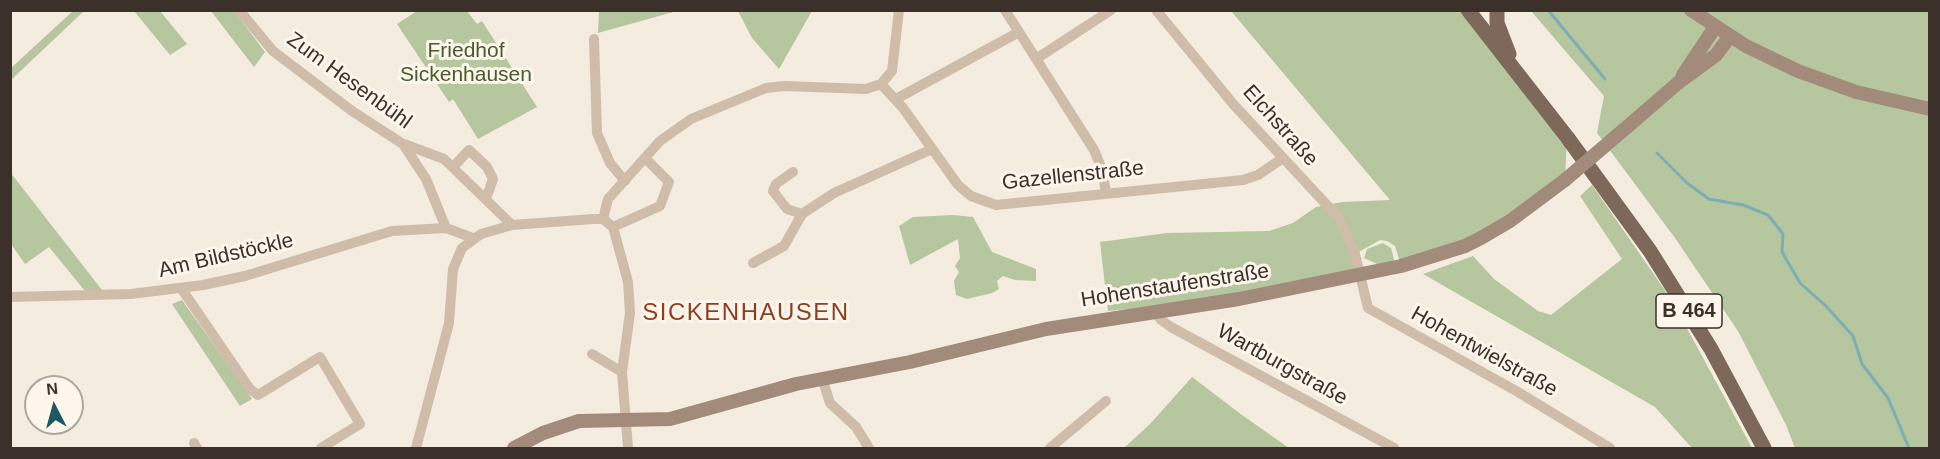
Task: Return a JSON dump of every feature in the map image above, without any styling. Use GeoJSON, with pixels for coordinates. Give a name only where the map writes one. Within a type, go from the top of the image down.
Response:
{"type":"FeatureCollection","features":[{"type":"Feature","properties":{"kind":"main road"},"geometry":{"type":"LineString","coordinates":[[1497,10],[1500,33],[1518,73]]}},
{"type":"Feature","properties":{"kind":"main road","name":"B 464"},"geometry":{"type":"LineString","coordinates":[[1474,13],[1666,275],[1723,369],[1764,448]]}},
{"type":"Feature","properties":{"kind":"street","name":"Zum Hesenbühl"},"geometry":{"type":"LineString","coordinates":[[239,10],[273,51],[352,111],[404,144],[426,179],[446,228]]}},
{"type":"Feature","properties":{"kind":"street"},"geometry":{"type":"LineString","coordinates":[[603,219],[608,199],[679,125],[759,90],[784,86],[866,89],[881,84],[892,71],[899,10]]}},
{"type":"Feature","properties":{"kind":"street"},"geometry":{"type":"LineString","coordinates":[[1005,10],[1094,150],[1101,167],[1106,192]]}},
{"type":"Feature","properties":{"kind":"street"},"geometry":{"type":"LineString","coordinates":[[1036,59],[1111,10]]}},
{"type":"Feature","properties":{"kind":"street","name":"Elchstraße"},"geometry":{"type":"LineString","coordinates":[[1156,10],[1194,59],[1343,225],[1361,274]]}},
{"type":"Feature","properties":{"kind":"street"},"geometry":{"type":"LineString","coordinates":[[1691,10],[1730,36],[1783,65],[1883,99],[1929,109]]}},
{"type":"Feature","properties":{"kind":"street","name":"Hohenstaufenstraße"},"geometry":{"type":"LineString","coordinates":[[1678,82],[1715,27]]}},
{"type":"Feature","properties":{"kind":"street"},"geometry":{"type":"LineString","coordinates":[[896,99],[1019,32]]}},
{"type":"Feature","properties":{"kind":"street","name":"Hohenstaufenstraße"},"geometry":{"type":"LineString","coordinates":[[514,448],[569,423],[670,419],[822,378],[910,362],[1046,329],[1239,298],[1408,265],[1465,246],[1508,222],[1565,180],[1678,82],[1716,55],[1730,36]]}},
{"type":"Feature","properties":{"kind":"street"},"geometry":{"type":"LineString","coordinates":[[594,39],[597,133],[610,163],[625,181]]}},
{"type":"Feature","properties":{"kind":"street","name":"Gazellenstraße"},"geometry":{"type":"LineString","coordinates":[[881,84],[896,99],[958,185],[986,203],[1006,206],[1106,192],[1243,180],[1266,171],[1282,158]]}},
{"type":"Feature","properties":{"kind":"street"},"geometry":{"type":"LineString","coordinates":[[404,144],[438,155],[512,225]]}},
{"type":"Feature","properties":{"kind":"street"},"geometry":{"type":"LineString","coordinates":[[753,263],[784,246],[802,214],[834,193],[932,149]]}},
{"type":"Feature","properties":{"kind":"street"},"geometry":{"type":"LineString","coordinates":[[453,167],[469,150],[487,167],[493,179],[486,199]]}},
{"type":"Feature","properties":{"kind":"street"},"geometry":{"type":"LineString","coordinates":[[613,228],[660,206],[669,182],[645,158]]}},
{"type":"Feature","properties":{"kind":"street"},"geometry":{"type":"LineString","coordinates":[[793,172],[776,184],[773,191],[787,209],[802,214]]}},
{"type":"Feature","properties":{"kind":"street"},"geometry":{"type":"LineString","coordinates":[[416,448],[449,323],[453,269],[470,240],[512,225],[603,219],[613,228],[630,296],[622,372],[628,448]]}},
{"type":"Feature","properties":{"kind":"street"},"geometry":{"type":"LineString","coordinates":[[446,228],[470,240]]}},
{"type":"Feature","properties":{"kind":"street","name":"Am Bildstöckle"},"geometry":{"type":"LineString","coordinates":[[10,297],[123,295],[181,288],[245,276],[392,231],[446,228]]}},
{"type":"Feature","properties":{"kind":"street","name":"Hohentwielstraße"},"geometry":{"type":"LineString","coordinates":[[1361,274],[1365,300],[1374,314],[1477,368],[1610,448]]}},
{"type":"Feature","properties":{"kind":"street"},"geometry":{"type":"LineString","coordinates":[[181,288],[250,389],[258,396],[320,357],[360,424],[321,448]]}},
{"type":"Feature","properties":{"kind":"street","name":"Wartburgstraße"},"geometry":{"type":"LineString","coordinates":[[1155,311],[1161,320],[1171,327],[1394,448]]}},
{"type":"Feature","properties":{"kind":"street"},"geometry":{"type":"LineString","coordinates":[[591,354],[622,372]]}},
{"type":"Feature","properties":{"kind":"street"},"geometry":{"type":"LineString","coordinates":[[822,378],[834,409],[856,427],[869,448]]}},
{"type":"Feature","properties":{"kind":"street"},"geometry":{"type":"LineString","coordinates":[[1050,448],[1106,401]]}},
{"type":"Feature","properties":{"kind":"green space"},"geometry":{"type":"Polygon","coordinates":[[[74,10],[84,11],[11,80],[11,68],[74,10]]]}},
{"type":"Feature","properties":{"kind":"green space"},"geometry":{"type":"Polygon","coordinates":[[[599,10],[677,11],[598,33],[599,10]]]}},
{"type":"Feature","properties":{"kind":"green space"},"geometry":{"type":"Polygon","coordinates":[[[134,11],[160,11],[187,44],[170,55],[134,11]]]}},
{"type":"Feature","properties":{"kind":"green space"},"geometry":{"type":"Polygon","coordinates":[[[211,11],[234,11],[265,52],[254,67],[211,11]]]}},
{"type":"Feature","properties":{"kind":"green space","name":"Friedhof Sickenhausen"},"geometry":{"type":"Polygon","coordinates":[[[417,11],[467,11],[477,24],[482,21],[537,107],[478,139],[453,99],[449,102],[397,24],[417,11]]]}},
{"type":"Feature","properties":{"kind":"green space"},"geometry":{"type":"Polygon","coordinates":[[[738,11],[812,11],[779,69],[752,38],[738,11]]]}},
{"type":"Feature","properties":{"kind":"green space"},"geometry":{"type":"Polygon","coordinates":[[[1231,11],[1468,11],[1567,137],[1565,180],[1510,221],[1401,266],[1395,246],[1380,240],[1355,254],[1361,274],[1239,299],[1108,311],[1100,242],[1167,233],[1269,231],[1293,223],[1316,207],[1342,202],[1390,200],[1231,11]]]}},
{"type":"Feature","properties":{"kind":"green space"},"geometry":{"type":"Polygon","coordinates":[[[1531,11],[1929,11],[1929,448],[1795,448],[1786,425],[1738,331],[1675,238],[1597,133],[1604,96],[1531,11]]]}},
{"type":"Feature","properties":{"kind":"green space"},"geometry":{"type":"Polygon","coordinates":[[[10,172],[102,290],[85,291],[49,247],[25,264],[11,244],[10,172]]]}},
{"type":"Feature","properties":{"kind":"green space"},"geometry":{"type":"Polygon","coordinates":[[[1592,185],[1671,299],[1752,448],[1692,448],[1655,407],[1423,274],[1473,256],[1494,279],[1538,311],[1551,315],[1622,259],[1580,196],[1592,185]]]}},
{"type":"Feature","properties":{"kind":"green space"},"geometry":{"type":"Polygon","coordinates":[[[953,215],[973,217],[992,252],[1036,269],[1036,281],[1015,280],[1003,276],[997,281],[999,289],[992,293],[967,299],[956,295],[954,281],[959,272],[955,266],[960,258],[958,239],[910,265],[899,226],[913,217],[953,215]]]}},
{"type":"Feature","properties":{"kind":"green space"},"geometry":{"type":"Polygon","coordinates":[[[1383,243],[1391,248],[1395,263],[1377,264],[1364,258],[1367,249],[1383,243]]]}},
{"type":"Feature","properties":{"kind":"green space"},"geometry":{"type":"Polygon","coordinates":[[[182,300],[252,399],[240,406],[172,304],[182,300]]]}},
{"type":"Feature","properties":{"kind":"green space"},"geometry":{"type":"Polygon","coordinates":[[[1192,377],[1289,448],[1124,448],[1150,424],[1192,377]]]}},
{"type":"Feature","properties":{"kind":"waterway"},"geometry":{"type":"LineString","coordinates":[[1548,10],[1605,79]]}},
{"type":"Feature","properties":{"kind":"waterway"},"geometry":{"type":"LineString","coordinates":[[1657,153],[1687,183],[1709,199],[1743,205],[1768,215],[1783,234],[1782,252],[1800,283],[1826,306],[1853,336],[1862,364],[1888,398],[1909,448]]}},
{"type":"Feature","properties":{"kind":"district","name":"SICKENHAUSEN"},"geometry":{"type":"Point","coordinates":[746,313]}}]}
